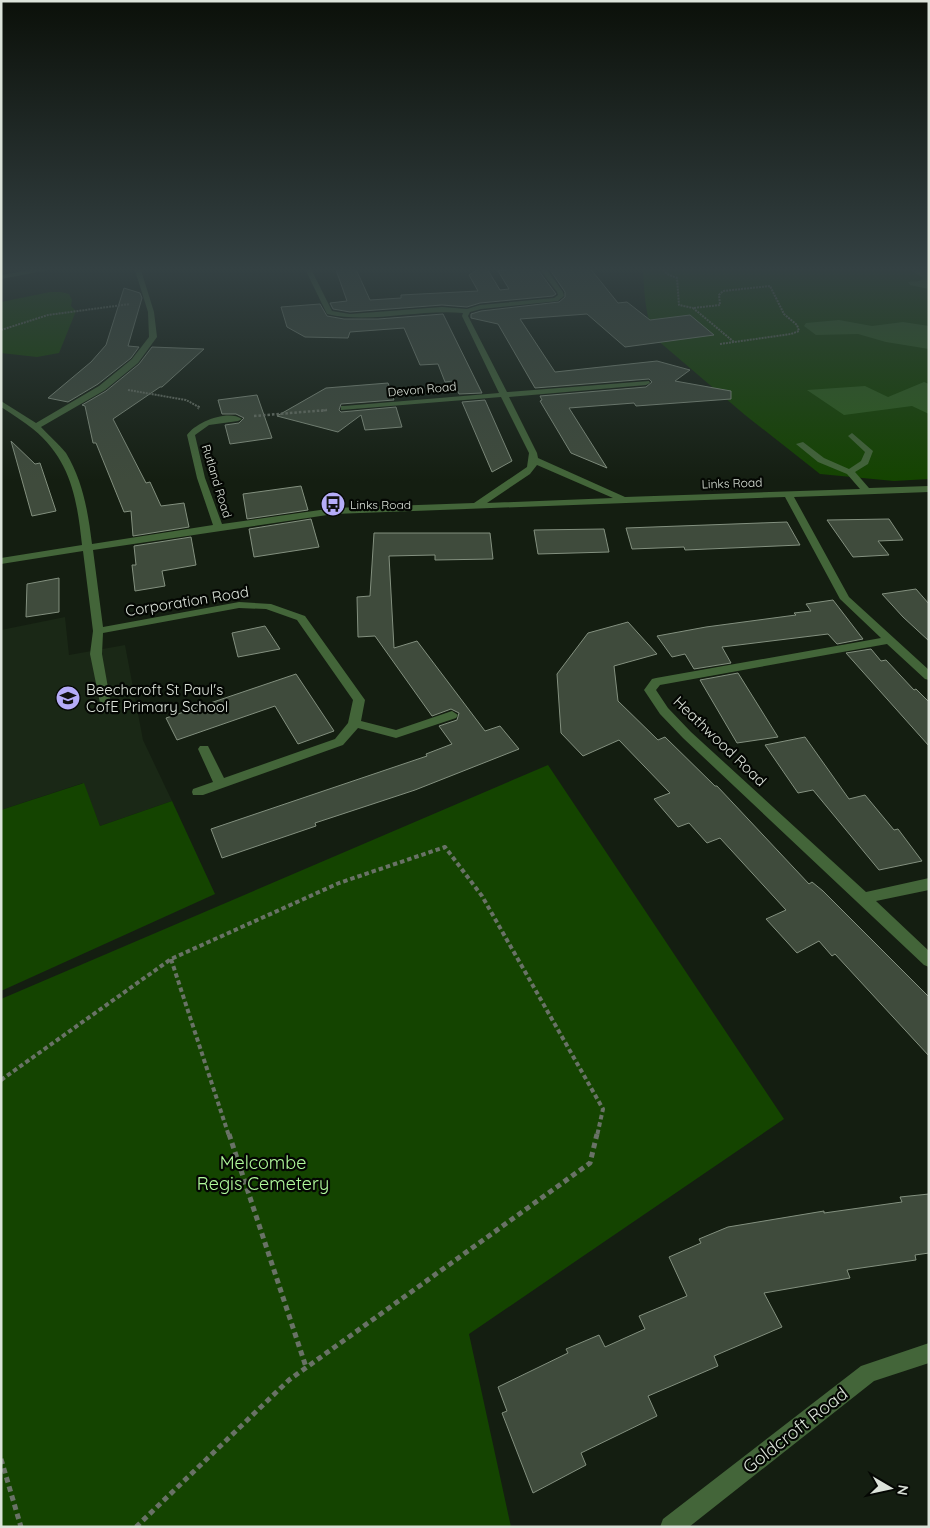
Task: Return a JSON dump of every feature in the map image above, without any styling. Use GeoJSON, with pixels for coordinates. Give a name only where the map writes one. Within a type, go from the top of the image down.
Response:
{"type":"FeatureCollection","features":[{"type":"Feature","properties":{"kind":"street"},"geometry":{"type":"LineString","coordinates":[[36,427],[105,385],[135,361],[152,338]]}},
{"type":"Feature","properties":{"kind":"street"},"geometry":{"type":"LineString","coordinates":[[476,338],[533,453],[534,460],[533,467],[527,472],[477,505]]}},
{"type":"Feature","properties":{"kind":"street","name":"Devon Road"},"geometry":{"type":"LineString","coordinates":[[344,408],[646,383]]}},
{"type":"Feature","properties":{"kind":"street"},"geometry":{"type":"LineString","coordinates":[[1,403],[36,427],[61,453],[75,480],[83,513],[98,631],[96,654],[106,710]]}},
{"type":"Feature","properties":{"kind":"street","name":"Rutland Road"},"geometry":{"type":"LineString","coordinates":[[218,527],[202,478],[191,435],[196,427],[204,423],[238,418]]}},
{"type":"Feature","properties":{"kind":"street"},"geometry":{"type":"LineString","coordinates":[[850,472],[865,462],[869,451],[852,436]]}},
{"type":"Feature","properties":{"kind":"street"},"geometry":{"type":"LineString","coordinates":[[800,444],[821,460],[850,472],[866,490]]}},
{"type":"Feature","properties":{"kind":"street"},"geometry":{"type":"LineString","coordinates":[[534,460],[626,500]]}},
{"type":"Feature","properties":{"kind":"street","name":"Links Road"},"geometry":{"type":"LineString","coordinates":[[1,561],[334,511],[929,488]]}},
{"type":"Feature","properties":{"kind":"street"},"geometry":{"type":"LineString","coordinates":[[787,493],[846,599],[929,676]]}},
{"type":"Feature","properties":{"kind":"street","name":"Corporation Road"},"geometry":{"type":"LineString","coordinates":[[98,631],[239,605],[267,606],[284,610],[301,618],[359,700],[359,714],[355,723]]}},
{"type":"Feature","properties":{"kind":"street","name":"Heathwood Road"},"geometry":{"type":"LineString","coordinates":[[890,640],[656,682],[650,690],[654,700],[685,732],[929,961]]}},
{"type":"Feature","properties":{"kind":"street"},"geometry":{"type":"LineString","coordinates":[[198,792],[339,742],[352,729],[355,723],[396,734],[452,715]]}},
{"type":"Feature","properties":{"kind":"street"},"geometry":{"type":"LineString","coordinates":[[204,749],[221,784]]}},
{"type":"Feature","properties":{"kind":"street"},"geometry":{"type":"LineString","coordinates":[[864,898],[929,884]]}},
{"type":"Feature","properties":{"kind":"street","name":"Goldcroft Road"},"geometry":{"type":"LineString","coordinates":[[670,1527],[868,1373],[929,1353]]}},
{"type":"Feature","properties":{"kind":"path"},"geometry":{"type":"LineString","coordinates":[[730,338],[734,342]]}},
{"type":"Feature","properties":{"kind":"path"},"geometry":{"type":"LineString","coordinates":[[720,344],[760,338]]}},
{"type":"Feature","properties":{"kind":"path"},"geometry":{"type":"LineString","coordinates":[[105,385],[186,400],[199,407],[196,417],[204,423]]}},
{"type":"Feature","properties":{"kind":"path"},"geometry":{"type":"LineString","coordinates":[[238,418],[344,408]]}},
{"type":"Feature","properties":{"kind":"path"},"geometry":{"type":"LineString","coordinates":[[1,1080],[171,959],[339,883],[445,846],[482,896],[603,1109],[590,1163],[289,1380],[136,1527]]}},
{"type":"Feature","properties":{"kind":"path"},"geometry":{"type":"LineString","coordinates":[[171,959],[306,1367]]}},
{"type":"Feature","properties":{"kind":"path"},"geometry":{"type":"LineString","coordinates":[[1,1459],[20,1527]]}},
{"type":"Feature","properties":{"kind":"shaded area","name":"Beechcroft St Paul's CofE Primary School"},"geometry":{"type":"Polygon","coordinates":[[[65,617],[69,655],[125,645],[143,740],[172,801],[100,826],[83,783],[1,810],[1,630],[65,617]]]}},
{"type":"Feature","properties":{"kind":"green space"},"geometry":{"type":"Polygon","coordinates":[[[1,338],[65,338],[59,353],[37,357],[1,353],[1,338]]]}},
{"type":"Feature","properties":{"kind":"green space"},"geometry":{"type":"Polygon","coordinates":[[[873,338],[929,338],[929,349],[873,338]]]}},
{"type":"Feature","properties":{"kind":"green space"},"geometry":{"type":"Polygon","coordinates":[[[929,338],[929,479],[894,481],[820,474],[745,415],[656,339],[929,338]]]}},
{"type":"Feature","properties":{"kind":"green space"},"geometry":{"type":"Polygon","coordinates":[[[924,382],[929,384],[929,414],[912,406],[844,415],[807,390],[865,386],[888,397],[924,382]]]}},
{"type":"Feature","properties":{"kind":"green space","name":"Melcombe Regis Cemetery"},"geometry":{"type":"Polygon","coordinates":[[[548,765],[784,1119],[469,1334],[511,1527],[1,1527],[1,999],[548,765]]]}},
{"type":"Feature","properties":{"kind":"green space"},"geometry":{"type":"Polygon","coordinates":[[[84,783],[100,826],[172,801],[215,894],[1,991],[1,810],[84,783]]]}},
{"type":"Feature","properties":{"kind":"building"},"geometry":{"type":"Polygon","coordinates":[[[108,338],[130,338],[128,346],[139,347],[131,358],[98,384],[68,402],[48,398],[91,362],[106,345],[108,338]]]}},
{"type":"Feature","properties":{"kind":"building"},"geometry":{"type":"Polygon","coordinates":[[[408,338],[455,338],[482,393],[459,394],[453,381],[445,382],[438,364],[420,365],[408,338]]]}},
{"type":"Feature","properties":{"kind":"building"},"geometry":{"type":"Polygon","coordinates":[[[506,338],[533,338],[555,372],[657,361],[690,370],[675,381],[731,391],[731,399],[636,406],[634,403],[569,408],[607,468],[571,453],[540,401],[542,400],[540,396],[646,387],[652,382],[649,379],[535,388],[506,338]]]}},
{"type":"Feature","properties":{"kind":"building"},"geometry":{"type":"Polygon","coordinates":[[[615,338],[689,338],[625,347],[615,338]]]}},
{"type":"Feature","properties":{"kind":"building"},"geometry":{"type":"Polygon","coordinates":[[[152,347],[204,349],[162,387],[113,419],[146,483],[150,482],[161,506],[184,503],[189,527],[133,536],[131,511],[124,512],[96,443],[93,443],[85,406],[82,405],[106,391],[139,364],[152,347]]]}},
{"type":"Feature","properties":{"kind":"building"},"geometry":{"type":"Polygon","coordinates":[[[388,383],[394,400],[341,404],[339,410],[341,412],[396,407],[402,427],[365,430],[361,415],[338,432],[277,416],[326,388],[388,383]]]}},
{"type":"Feature","properties":{"kind":"building"},"geometry":{"type":"Polygon","coordinates":[[[257,395],[272,438],[230,444],[225,425],[239,423],[244,418],[236,414],[222,414],[218,400],[257,395]]]}},
{"type":"Feature","properties":{"kind":"building"},"geometry":{"type":"Polygon","coordinates":[[[485,400],[512,461],[492,472],[462,402],[485,400]]]}},
{"type":"Feature","properties":{"kind":"building"},"geometry":{"type":"Polygon","coordinates":[[[11,441],[35,464],[40,463],[56,511],[32,516],[11,441]]]}},
{"type":"Feature","properties":{"kind":"building"},"geometry":{"type":"Polygon","coordinates":[[[301,486],[308,510],[247,519],[243,494],[301,486]]]}},
{"type":"Feature","properties":{"kind":"building"},"geometry":{"type":"Polygon","coordinates":[[[311,519],[319,547],[254,557],[249,529],[311,519]]]}},
{"type":"Feature","properties":{"kind":"building"},"geometry":{"type":"Polygon","coordinates":[[[889,519],[903,540],[878,541],[889,555],[853,557],[827,520],[889,519]]]}},
{"type":"Feature","properties":{"kind":"building"},"geometry":{"type":"Polygon","coordinates":[[[787,522],[800,545],[685,550],[684,547],[632,549],[626,528],[787,522]]]}},
{"type":"Feature","properties":{"kind":"building"},"geometry":{"type":"Polygon","coordinates":[[[604,529],[609,552],[538,554],[534,530],[604,529]]]}},
{"type":"Feature","properties":{"kind":"building"},"geometry":{"type":"Polygon","coordinates":[[[374,533],[490,533],[493,559],[435,560],[435,555],[389,556],[394,648],[417,641],[485,731],[500,726],[519,749],[415,790],[315,823],[316,826],[222,858],[211,829],[427,756],[426,754],[452,744],[439,726],[457,720],[459,713],[451,709],[432,716],[375,636],[358,637],[357,597],[370,596],[374,533]]]}},
{"type":"Feature","properties":{"kind":"building"},"geometry":{"type":"Polygon","coordinates":[[[191,537],[196,565],[162,571],[165,586],[135,591],[132,565],[136,565],[134,546],[191,537]]]}},
{"type":"Feature","properties":{"kind":"building"},"geometry":{"type":"Polygon","coordinates":[[[59,578],[59,612],[26,617],[27,584],[59,578]]]}},
{"type":"Feature","properties":{"kind":"building"},"geometry":{"type":"Polygon","coordinates":[[[916,589],[929,604],[929,641],[882,594],[916,589]]]}},
{"type":"Feature","properties":{"kind":"building"},"geometry":{"type":"Polygon","coordinates":[[[833,600],[863,639],[837,644],[828,634],[722,647],[731,663],[694,669],[685,654],[672,657],[657,636],[706,627],[796,615],[794,613],[811,611],[806,604],[833,600]]]}},
{"type":"Feature","properties":{"kind":"building"},"geometry":{"type":"Polygon","coordinates":[[[628,622],[657,654],[614,666],[618,701],[658,740],[665,737],[717,786],[809,884],[812,882],[823,891],[929,997],[929,1056],[835,954],[832,956],[819,941],[797,953],[766,919],[786,910],[720,838],[707,843],[689,823],[678,827],[654,799],[670,793],[619,740],[583,756],[561,733],[557,674],[588,633],[628,622]]]}},
{"type":"Feature","properties":{"kind":"building"},"geometry":{"type":"Polygon","coordinates":[[[265,626],[280,649],[238,657],[232,633],[265,626]]]}},
{"type":"Feature","properties":{"kind":"building"},"geometry":{"type":"Polygon","coordinates":[[[871,649],[881,661],[886,660],[914,690],[916,689],[929,702],[929,746],[846,653],[871,649]]]}},
{"type":"Feature","properties":{"kind":"building"},"geometry":{"type":"Polygon","coordinates":[[[738,673],[778,737],[737,743],[700,680],[738,673]]]}},
{"type":"Feature","properties":{"kind":"building"},"geometry":{"type":"Polygon","coordinates":[[[296,674],[334,731],[298,744],[275,706],[177,740],[166,718],[296,674]]]}},
{"type":"Feature","properties":{"kind":"building"},"geometry":{"type":"Polygon","coordinates":[[[805,737],[849,799],[865,795],[894,830],[898,829],[922,861],[879,870],[813,790],[798,793],[765,745],[805,737]]]}},
{"type":"Feature","properties":{"kind":"building"},"geometry":{"type":"Polygon","coordinates":[[[929,1194],[929,1253],[915,1255],[916,1260],[847,1270],[850,1278],[764,1293],[782,1327],[714,1356],[718,1366],[648,1396],[657,1416],[581,1453],[586,1465],[533,1493],[502,1413],[507,1411],[498,1387],[568,1353],[566,1349],[599,1335],[605,1347],[645,1329],[639,1316],[687,1296],[669,1257],[701,1243],[699,1239],[728,1227],[824,1211],[824,1213],[902,1202],[900,1197],[929,1194]]]}},
{"type":"Feature","properties":{"kind":"place","name":"Links Road"},"geometry":{"type":"Point","coordinates":[333,504]}},
{"type":"Feature","properties":{"kind":"place","name":"Beechcroft St Paul's CofE Primary School"},"geometry":{"type":"Point","coordinates":[68,698]}}]}
